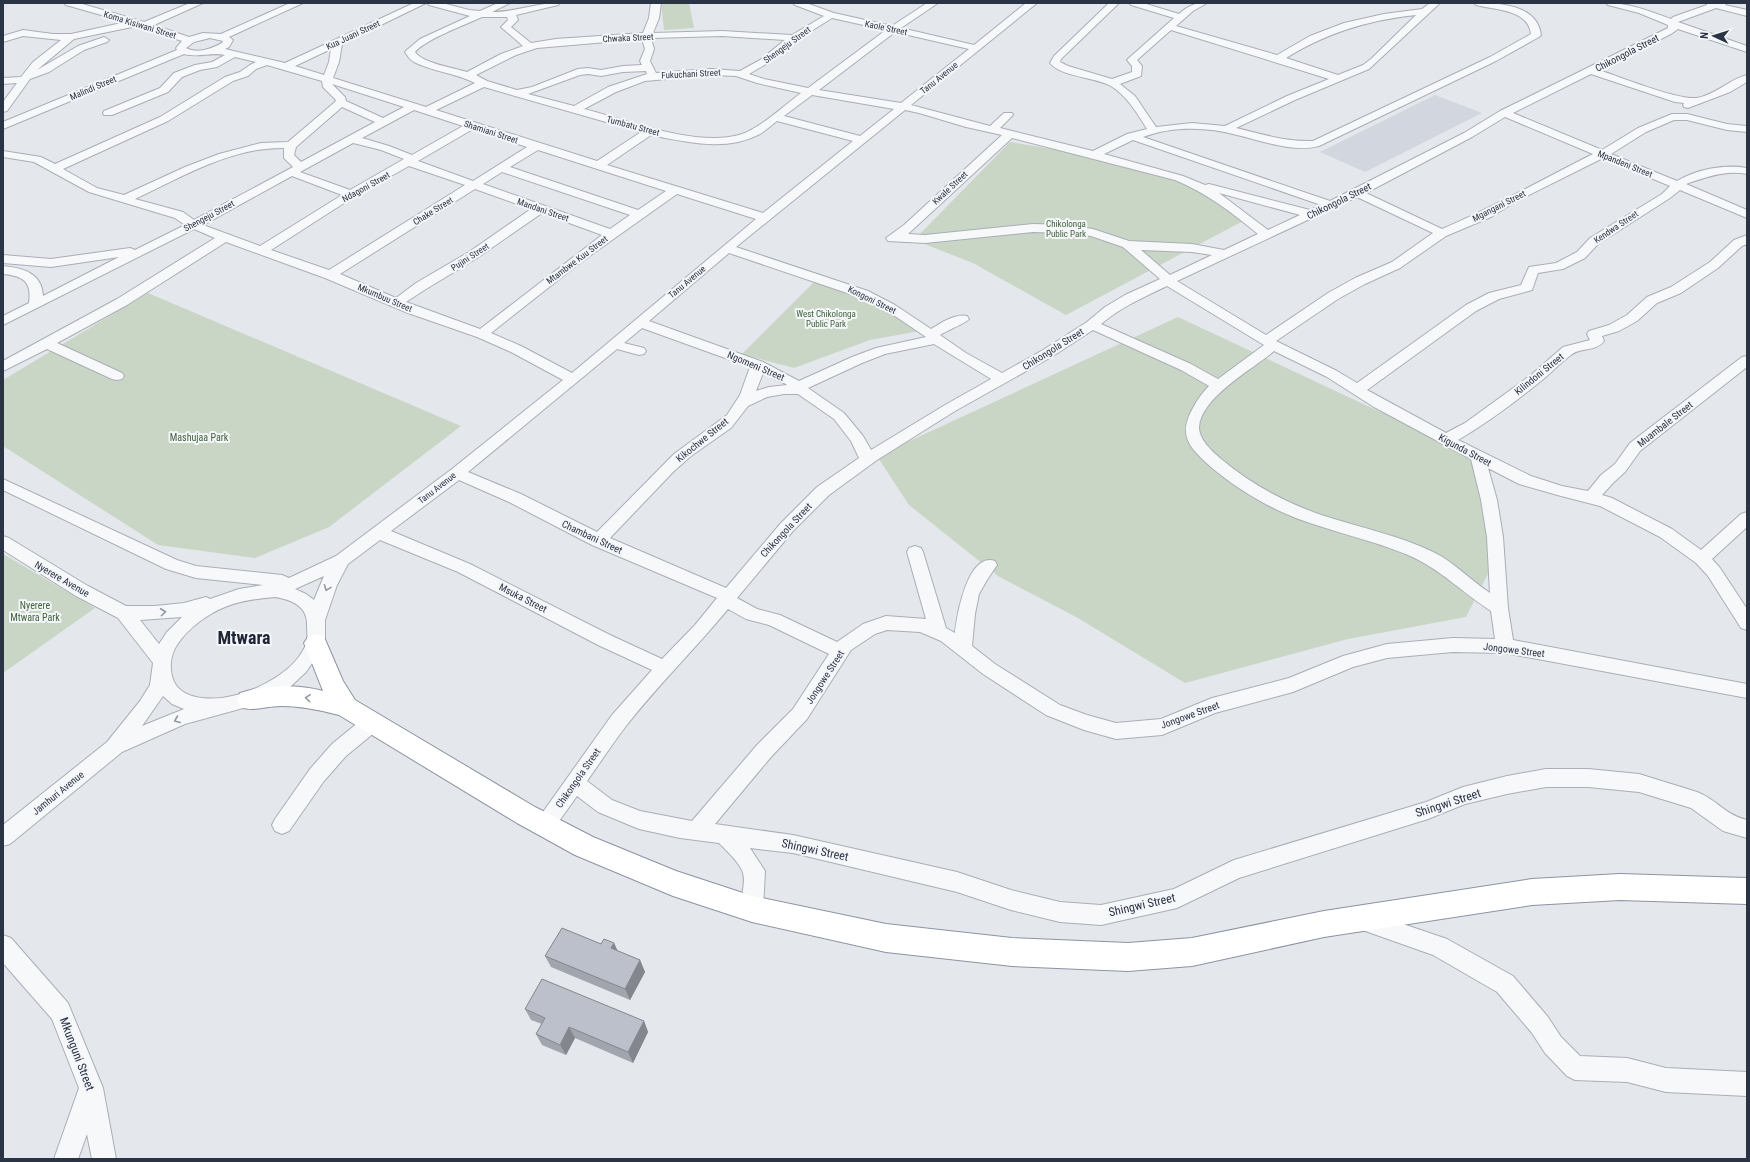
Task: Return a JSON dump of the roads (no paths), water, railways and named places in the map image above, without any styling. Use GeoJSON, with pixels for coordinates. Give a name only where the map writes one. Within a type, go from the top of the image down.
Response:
{"type":"FeatureCollection","features":[{"type":"Feature","properties":{"kind":"highway"},"geometry":{"type":"LineString","coordinates":[[316,643],[332,685],[346,707]]}},
{"type":"Feature","properties":{"kind":"highway"},"geometry":{"type":"LineString","coordinates":[[238,703],[280,696],[316,699],[346,707],[498,799],[584,846],[673,883],[752,909],[886,938],[1012,952],[1128,957],[1192,952],[1324,924],[1532,892],[1620,888],[1682,888],[1747,891]]}},
{"type":"Feature","properties":{"kind":"street","name":"Koma Kisiwani Street"},"geometry":{"type":"LineString","coordinates":[[69,3],[143,24],[189,40]]}},
{"type":"Feature","properties":{"kind":"street"},"geometry":{"type":"LineString","coordinates":[[3,81],[24,79],[45,70],[86,45],[198,3]]}},
{"type":"Feature","properties":{"kind":"street"},"geometry":{"type":"LineString","coordinates":[[223,36],[228,40],[226,45],[216,50],[203,53],[191,53],[183,51],[181,48],[183,44],[189,40],[200,36],[223,36],[298,3]]}},
{"type":"Feature","properties":{"kind":"street","name":"Kua Juani Street"},"geometry":{"type":"LineString","coordinates":[[286,66],[421,3]]}},
{"type":"Feature","properties":{"kind":"street"},"geometry":{"type":"LineString","coordinates":[[432,3],[478,15],[510,14],[555,3]]}},
{"type":"Feature","properties":{"kind":"street","name":"Tumbatu Street"},"geometry":{"type":"LineString","coordinates":[[505,3],[423,41],[410,52],[412,56],[419,60],[468,75],[483,83],[518,94],[619,121],[649,131],[697,140],[729,140],[750,135],[812,92],[932,3]]}},
{"type":"Feature","properties":{"kind":"street"},"geometry":{"type":"LineString","coordinates":[[650,72],[645,61],[651,46],[646,37],[654,18],[656,3]]}},
{"type":"Feature","properties":{"kind":"street","name":"Kaole Street"},"geometry":{"type":"LineString","coordinates":[[798,3],[831,15],[976,48]]}},
{"type":"Feature","properties":{"kind":"street","name":"Tanu Avenue"},"geometry":{"type":"LineString","coordinates":[[342,560],[457,473],[573,379],[727,248],[1032,3]]}},
{"type":"Feature","properties":{"kind":"street"},"geometry":{"type":"LineString","coordinates":[[1114,3],[1055,62],[1059,66],[1099,78],[1112,83],[1121,89],[1140,110],[1152,129]]}},
{"type":"Feature","properties":{"kind":"street"},"geometry":{"type":"LineString","coordinates":[[1134,3],[1180,18]]}},
{"type":"Feature","properties":{"kind":"street"},"geometry":{"type":"LineString","coordinates":[[1112,83],[1137,74],[1136,66],[1132,60],[1152,40],[1170,27],[1190,9],[1202,3]]}},
{"type":"Feature","properties":{"kind":"street"},"geometry":{"type":"LineString","coordinates":[[1226,129],[1338,78],[1366,67],[1435,3]]}},
{"type":"Feature","properties":{"kind":"street"},"geometry":{"type":"LineString","coordinates":[[1095,155],[1130,136],[1152,129],[1196,126],[1226,129],[1298,145],[1315,144],[1494,59],[1536,35],[1536,28],[1532,19],[1506,6],[1479,3]]}},
{"type":"Feature","properties":{"kind":"street"},"geometry":{"type":"LineString","coordinates":[[1612,3],[1642,11],[1747,49]]}},
{"type":"Feature","properties":{"kind":"street"},"geometry":{"type":"LineString","coordinates":[[1672,23],[1684,15],[1715,4],[1747,13]]}},
{"type":"Feature","properties":{"kind":"street"},"geometry":{"type":"LineString","coordinates":[[1278,59],[1323,33],[1354,21],[1424,12]]}},
{"type":"Feature","properties":{"kind":"street"},"geometry":{"type":"LineString","coordinates":[[510,14],[513,20],[506,27],[530,47]]}},
{"type":"Feature","properties":{"kind":"street","name":"Shengeju Street"},"geometry":{"type":"LineString","coordinates":[[741,74],[763,62],[794,38],[831,15]]}},
{"type":"Feature","properties":{"kind":"street"},"geometry":{"type":"LineString","coordinates":[[100,30],[118,17]]}},
{"type":"Feature","properties":{"kind":"street","name":"Chikongola Street"},"geometry":{"type":"LineString","coordinates":[[544,825],[619,721],[728,598],[764,554],[804,509],[823,491],[867,459],[950,408],[1002,379],[1092,325],[1110,310],[1130,298],[1357,193],[1468,135],[1504,113],[1592,71],[1668,32],[1673,29],[1672,23]]}},
{"type":"Feature","properties":{"kind":"street"},"geometry":{"type":"LineString","coordinates":[[3,39],[23,33],[53,37],[71,37],[100,30],[143,24]]}},
{"type":"Feature","properties":{"kind":"street"},"geometry":{"type":"LineString","coordinates":[[1170,27],[1338,78]]}},
{"type":"Feature","properties":{"kind":"street","name":"Chwaka Street"},"geometry":{"type":"LineString","coordinates":[[468,75],[500,58],[530,47],[553,43],[701,32],[758,34],[794,38]]}},
{"type":"Feature","properties":{"kind":"street"},"geometry":{"type":"LineString","coordinates":[[758,34],[772,43],[778,50]]}},
{"type":"Feature","properties":{"kind":"street"},"geometry":{"type":"LineString","coordinates":[[3,109],[24,79],[45,56],[71,37]]}},
{"type":"Feature","properties":{"kind":"street"},"geometry":{"type":"LineString","coordinates":[[337,42],[334,62],[327,80],[327,85],[341,100],[340,104]]}},
{"type":"Feature","properties":{"kind":"street","name":"Shamiani Street"},"geometry":{"type":"LineString","coordinates":[[216,50],[286,66],[471,126],[766,218]]}},
{"type":"Feature","properties":{"kind":"street","name":"Malindi Street"},"geometry":{"type":"LineString","coordinates":[[3,126],[183,51]]}},
{"type":"Feature","properties":{"kind":"street"},"geometry":{"type":"LineString","coordinates":[[108,113],[164,90],[178,75],[198,67],[214,65],[234,54]]}},
{"type":"Feature","properties":{"kind":"street"},"geometry":{"type":"LineString","coordinates":[[308,56],[334,62]]}},
{"type":"Feature","properties":{"kind":"street"},"geometry":{"type":"LineString","coordinates":[[56,168],[164,119],[230,79],[244,74],[253,67],[268,61]]}},
{"type":"Feature","properties":{"kind":"street"},"geometry":{"type":"LineString","coordinates":[[518,94],[578,72],[588,71],[601,73],[622,69],[650,72]]}},
{"type":"Feature","properties":{"kind":"street"},"geometry":{"type":"LineString","coordinates":[[1592,71],[1678,100],[1698,101]]}},
{"type":"Feature","properties":{"kind":"street","name":"Fukuchani Street"},"geometry":{"type":"LineString","coordinates":[[575,110],[614,88],[650,72],[717,72],[741,74],[768,83],[812,92],[904,106],[992,130],[1095,155],[1179,178],[1199,186]]}},
{"type":"Feature","properties":{"kind":"street"},"geometry":{"type":"LineString","coordinates":[[1672,117],[1684,108],[1726,90],[1747,78]]}},
{"type":"Feature","properties":{"kind":"street"},"geometry":{"type":"LineString","coordinates":[[426,111],[483,83]]}},
{"type":"Feature","properties":{"kind":"street"},"geometry":{"type":"LineString","coordinates":[[340,104],[357,109],[383,122]]}},
{"type":"Feature","properties":{"kind":"street"},"geometry":{"type":"LineString","coordinates":[[340,104],[287,150],[295,169],[351,194]]}},
{"type":"Feature","properties":{"kind":"street","name":"Shengeju Street"},"geometry":{"type":"LineString","coordinates":[[3,321],[193,225],[412,107]]}},
{"type":"Feature","properties":{"kind":"street"},"geometry":{"type":"LineString","coordinates":[[3,113],[16,120]]}},
{"type":"Feature","properties":{"kind":"street","name":"Mpandeni Street"},"geometry":{"type":"LineString","coordinates":[[1504,113],[1747,214]]}},
{"type":"Feature","properties":{"kind":"street"},"geometry":{"type":"LineString","coordinates":[[992,130],[1008,115]]}},
{"type":"Feature","properties":{"kind":"street"},"geometry":{"type":"LineString","coordinates":[[775,117],[862,140]]}},
{"type":"Feature","properties":{"kind":"street","name":"Mgangani Street"},"geometry":{"type":"LineString","coordinates":[[1500,608],[1462,582],[1444,566],[1428,557],[1353,529],[1293,510],[1262,496],[1246,486],[1227,472],[1199,446],[1192,429],[1195,415],[1204,398],[1217,385],[1240,371],[1269,343],[1333,296],[1360,281],[1396,265],[1442,233],[1487,214],[1612,149],[1642,130],[1672,117],[1688,117],[1727,127],[1747,129]]}},
{"type":"Feature","properties":{"kind":"street","name":"Ndagoni Street"},"geometry":{"type":"LineString","coordinates":[[262,250],[351,194],[412,161],[471,126]]}},
{"type":"Feature","properties":{"kind":"street"},"geometry":{"type":"LineString","coordinates":[[599,165],[649,131]]}},
{"type":"Feature","properties":{"kind":"street","name":"Kwale Street"},"geometry":{"type":"LineString","coordinates":[[1010,134],[893,238],[925,239],[1032,228],[1054,228],[1093,233],[1127,244]]}},
{"type":"Feature","properties":{"kind":"street"},"geometry":{"type":"LineString","coordinates":[[1130,136],[1331,205]]}},
{"type":"Feature","properties":{"kind":"street","name":"Mandani Street"},"geometry":{"type":"LineString","coordinates":[[351,139],[374,145],[474,185],[612,234]]}},
{"type":"Feature","properties":{"kind":"street"},"geometry":{"type":"LineString","coordinates":[[125,200],[221,156],[258,146],[291,145]]}},
{"type":"Feature","properties":{"kind":"street","name":"Chake Street"},"geometry":{"type":"LineString","coordinates":[[330,275],[536,146]]}},
{"type":"Feature","properties":{"kind":"street","name":"Mkumbuu Street"},"geometry":{"type":"LineString","coordinates":[[3,154],[37,159],[56,168],[93,190],[166,211],[179,216],[193,225],[330,275],[397,303],[482,334],[516,349],[573,379]]}},
{"type":"Feature","properties":{"kind":"street"},"geometry":{"type":"LineString","coordinates":[[501,168],[639,214]]}},
{"type":"Feature","properties":{"kind":"street","name":"Kendwa Street"},"geometry":{"type":"LineString","coordinates":[[1357,390],[1471,308],[1494,296],[1527,287],[1533,270],[1559,266],[1581,255],[1594,241],[1666,196],[1686,180],[1716,170],[1747,170]]}},
{"type":"Feature","properties":{"kind":"street"},"geometry":{"type":"LineString","coordinates":[[1199,186],[1229,192],[1311,214]]}},
{"type":"Feature","properties":{"kind":"street"},"geometry":{"type":"LineString","coordinates":[[1199,186],[1246,218],[1267,235]]}},
{"type":"Feature","properties":{"kind":"street","name":"Mtambwe Kuu Street"},"geometry":{"type":"LineString","coordinates":[[482,334],[537,290],[612,234],[675,190]]}},
{"type":"Feature","properties":{"kind":"street"},"geometry":{"type":"LineString","coordinates":[[1357,193],[1442,233]]}},
{"type":"Feature","properties":{"kind":"street","name":"Pujini Street"},"geometry":{"type":"LineString","coordinates":[[397,303],[421,286],[473,256],[541,208]]}},
{"type":"Feature","properties":{"kind":"street"},"geometry":{"type":"LineString","coordinates":[[3,367],[122,302],[225,237]]}},
{"type":"Feature","properties":{"kind":"street","name":"Kilindoni Street"},"geometry":{"type":"LineString","coordinates":[[1446,440],[1470,426],[1536,378],[1568,350],[1590,345],[1597,341],[1594,334],[1614,328],[1632,318],[1652,300],[1676,290],[1722,258],[1738,243],[1747,239]]}},
{"type":"Feature","properties":{"kind":"street"},"geometry":{"type":"LineString","coordinates":[[1127,244],[1147,247],[1192,248],[1225,254]]}},
{"type":"Feature","properties":{"kind":"street","name":"Kigunda Street"},"geometry":{"type":"LineString","coordinates":[[1127,244],[1169,281],[1269,343],[1332,374],[1379,404],[1446,440],[1525,480],[1561,492],[1606,502],[1666,533],[1702,559],[1714,572],[1740,601],[1747,623]]}},
{"type":"Feature","properties":{"kind":"street","name":"Kongoni Street"},"geometry":{"type":"LineString","coordinates":[[727,248],[744,256],[853,290],[883,303],[911,319],[970,361],[1002,379]]}},
{"type":"Feature","properties":{"kind":"street"},"geometry":{"type":"LineString","coordinates":[[3,259],[35,262],[66,262],[146,249]]}},
{"type":"Feature","properties":{"kind":"street"},"geometry":{"type":"LineString","coordinates":[[3,270],[20,272],[34,280],[38,294],[35,305]]}},
{"type":"Feature","properties":{"kind":"street"},"geometry":{"type":"LineString","coordinates":[[740,405],[762,393],[800,388],[857,360],[881,351],[935,337],[947,325],[962,319]]}},
{"type":"Feature","properties":{"kind":"street","name":"Ngomeni Street"},"geometry":{"type":"LineString","coordinates":[[639,322],[758,365],[791,381],[839,416],[858,438],[867,459]]}},
{"type":"Feature","properties":{"kind":"street"},"geometry":{"type":"LineString","coordinates":[[1092,325],[1186,367],[1217,385]]}},
{"type":"Feature","properties":{"kind":"street"},"geometry":{"type":"LineString","coordinates":[[46,343],[117,376]]}},
{"type":"Feature","properties":{"kind":"street"},"geometry":{"type":"LineString","coordinates":[[614,344],[639,351]]}},
{"type":"Feature","properties":{"kind":"street","name":"Muambale Street"},"geometry":{"type":"LineString","coordinates":[[1591,498],[1607,479],[1620,468],[1635,447],[1747,360]]}},
{"type":"Feature","properties":{"kind":"street","name":"Kikochwe Street"},"geometry":{"type":"LineString","coordinates":[[598,540],[679,458],[727,421],[736,412],[749,390],[758,365]]}},
{"type":"Feature","properties":{"kind":"street"},"geometry":{"type":"LineString","coordinates":[[1478,457],[1489,500],[1495,537],[1500,608],[1505,646]]}},
{"type":"Feature","properties":{"kind":"street","name":"Chambani Street"},"geometry":{"type":"LineString","coordinates":[[457,473],[515,498],[598,540],[728,598],[752,614],[774,620],[840,651]]}},
{"type":"Feature","properties":{"kind":"street"},"geometry":{"type":"LineString","coordinates":[[3,484],[172,565],[196,572],[294,582]]}},
{"type":"Feature","properties":{"kind":"street"},"geometry":{"type":"LineString","coordinates":[[1702,559],[1747,518]]}},
{"type":"Feature","properties":{"kind":"street","name":"Msuka Street"},"geometry":{"type":"LineString","coordinates":[[379,533],[464,568],[604,640],[665,668]]}},
{"type":"Feature","properties":{"kind":"street","name":"Nyerere Avenue"},"geometry":{"type":"LineString","coordinates":[[3,542],[82,591],[124,613]]}},
{"type":"Feature","properties":{"kind":"street"},"geometry":{"type":"LineString","coordinates":[[915,552],[938,632]]}},
{"type":"Feature","properties":{"kind":"street"},"geometry":{"type":"LineString","coordinates":[[274,591],[342,560]]}},
{"type":"Feature","properties":{"kind":"street"},"geometry":{"type":"LineString","coordinates":[[114,748],[182,717],[238,703],[279,686],[302,665],[316,643],[317,618],[328,585],[342,560]]}},
{"type":"Feature","properties":{"kind":"street"},"geometry":{"type":"LineString","coordinates":[[963,648],[965,610],[970,594],[977,578],[989,565]]}},
{"type":"Feature","properties":{"kind":"street"},"geometry":{"type":"LineString","coordinates":[[124,613],[156,613],[184,610],[253,592],[274,591],[294,595],[309,604],[317,618]]}},
{"type":"Feature","properties":{"kind":"street"},"geometry":{"type":"LineString","coordinates":[[114,748],[147,706],[159,686],[160,668],[169,642],[184,624],[206,608],[230,597]]}},
{"type":"Feature","properties":{"kind":"street"},"geometry":{"type":"LineString","coordinates":[[124,613],[160,668],[167,690],[182,701],[202,707],[238,703]]}},
{"type":"Feature","properties":{"kind":"street","name":"Jongowe Street"},"geometry":{"type":"LineString","coordinates":[[697,831],[764,750],[800,714],[840,651],[869,629],[886,623],[922,624],[947,636],[989,669],[1053,710],[1084,722],[1116,731],[1162,727],[1212,706],[1293,685],[1349,661],[1387,651],[1453,645],[1505,646],[1747,691]]}},
{"type":"Feature","properties":{"kind":"street"},"geometry":{"type":"LineString","coordinates":[[282,825],[317,775],[339,750],[373,722]]}},
{"type":"Feature","properties":{"kind":"street","name":"Jamhuri Avenue"},"geometry":{"type":"LineString","coordinates":[[3,837],[114,748]]}},
{"type":"Feature","properties":{"kind":"street","name":"Shingwi Street"},"geometry":{"type":"LineString","coordinates":[[575,783],[605,806],[639,820],[680,829],[793,844],[957,882],[1011,900],[1060,912],[1101,915],[1176,898],[1234,870],[1428,810],[1463,796],[1507,785],[1546,778],[1588,778],[1639,783],[1697,801],[1730,825],[1747,829]]}},
{"type":"Feature","properties":{"kind":"street"},"geometry":{"type":"LineString","coordinates":[[724,834],[746,858],[754,871],[752,909]]}},
{"type":"Feature","properties":{"kind":"street"},"geometry":{"type":"LineString","coordinates":[[1361,919],[1438,946],[1505,984],[1540,1025],[1553,1045],[1575,1068],[1627,1070],[1666,1080],[1747,1084]]}},
{"type":"Feature","properties":{"kind":"street","name":"Mkunguni Street"},"geometry":{"type":"LineString","coordinates":[[3,946],[60,1011],[91,1088],[104,1159]]}},
{"type":"Feature","properties":{"kind":"street"},"geometry":{"type":"LineString","coordinates":[[66,1159],[91,1088]]}},
{"type":"Feature","properties":{"kind":"district","name":"Mtwara"},"geometry":{"type":"Point","coordinates":[244,637]}},
{"type":"Feature","properties":{"kind":"park label","name":"Chikolonga Public Park"},"geometry":{"type":"Point","coordinates":[1066,230]}},
{"type":"Feature","properties":{"kind":"park label","name":"West Chikolonga Public Park"},"geometry":{"type":"Point","coordinates":[826,320]}},
{"type":"Feature","properties":{"kind":"park label","name":"Mashujaa Park"},"geometry":{"type":"Point","coordinates":[199,437]}},
{"type":"Feature","properties":{"kind":"park label","name":"Nyerere Mtwara Park"},"geometry":{"type":"Point","coordinates":[35,610]}}]}
